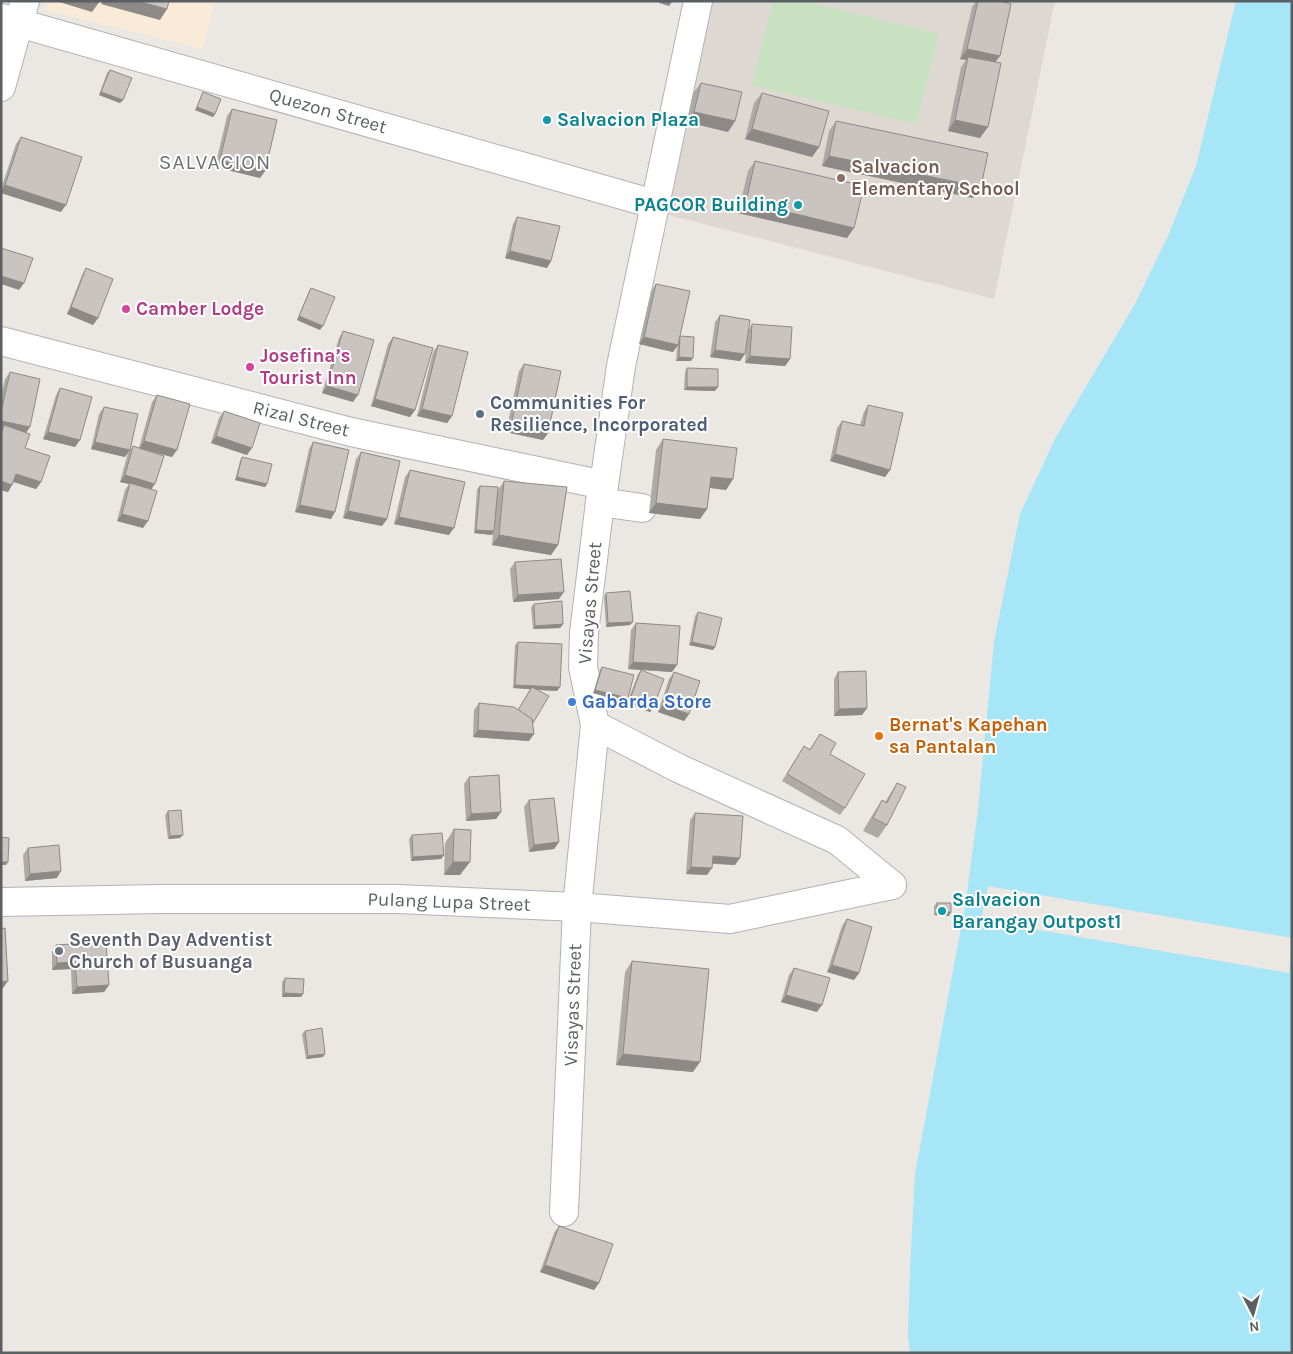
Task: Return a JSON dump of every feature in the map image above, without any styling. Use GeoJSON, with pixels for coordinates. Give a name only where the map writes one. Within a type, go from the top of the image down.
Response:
{"type":"FeatureCollection","features":[{"type":"Feature","properties":{"kind":"street","name":"Visayas Street"},"geometry":{"type":"LineString","coordinates":[[564,1212],[577,907],[595,725],[583,668],[584,633],[621,366],[698,1]]}},
{"type":"Feature","properties":{"kind":"street","name":"Quezon Street"},"geometry":{"type":"LineString","coordinates":[[15,14],[654,204]]}},
{"type":"Feature","properties":{"kind":"street"},"geometry":{"type":"LineString","coordinates":[[1,87],[15,14]]}},
{"type":"Feature","properties":{"kind":"street","name":"Rizal Street"},"geometry":{"type":"LineString","coordinates":[[1,341],[351,432],[602,493],[642,508]]}},
{"type":"Feature","properties":{"kind":"street","name":"Pulang Lupa Street"},"geometry":{"type":"LineString","coordinates":[[1,902],[161,899],[398,899],[577,907],[730,919],[892,885],[837,840],[678,768],[595,725]]}},
{"type":"Feature","properties":{"kind":"shaded area"},"geometry":{"type":"Polygon","coordinates":[[[48,1],[215,1],[203,49],[45,10],[48,1]]]}},
{"type":"Feature","properties":{"kind":"shaded area","name":"Salvacion Elementary School"},"geometry":{"type":"Polygon","coordinates":[[[704,1],[1055,1],[994,299],[657,212],[704,1]]]}},
{"type":"Feature","properties":{"kind":"green space"},"geometry":{"type":"Polygon","coordinates":[[[773,1],[805,1],[939,34],[916,124],[752,85],[773,1]]]}},
{"type":"Feature","properties":{"kind":"water"},"geometry":{"type":"Polygon","coordinates":[[[1236,1],[1292,1],[1292,1353],[910,1353],[908,1335],[915,1174],[966,901],[978,810],[994,642],[1020,514],[1056,437],[1135,304],[1168,236],[1196,166],[1236,1]]]}},
{"type":"Feature","properties":{"kind":"pier"},"geometry":{"type":"Polygon","coordinates":[[[988,886],[1292,938],[1289,973],[981,920],[988,886]]]}},
{"type":"Feature","properties":{"kind":"building"},"geometry":{"type":"Polygon","coordinates":[[[137,1],[169,1],[167,9],[137,1]]]}},
{"type":"Feature","properties":{"kind":"building"},"geometry":{"type":"Polygon","coordinates":[[[978,1],[1001,1],[1011,4],[1000,56],[967,49],[978,1]]]}},
{"type":"Feature","properties":{"kind":"building"},"geometry":{"type":"Polygon","coordinates":[[[968,57],[1001,63],[988,127],[955,120],[968,57]]]}},
{"type":"Feature","properties":{"kind":"building"},"geometry":{"type":"Polygon","coordinates":[[[110,70],[132,78],[123,100],[101,92],[110,70]]]}},
{"type":"Feature","properties":{"kind":"building"},"geometry":{"type":"Polygon","coordinates":[[[701,83],[742,92],[735,121],[694,112],[701,83]]]}},
{"type":"Feature","properties":{"kind":"building"},"geometry":{"type":"Polygon","coordinates":[[[203,92],[221,99],[215,114],[197,107],[203,92]]]}},
{"type":"Feature","properties":{"kind":"building"},"geometry":{"type":"Polygon","coordinates":[[[762,93],[829,111],[819,147],[752,129],[762,93]]]}},
{"type":"Feature","properties":{"kind":"building"},"geometry":{"type":"Polygon","coordinates":[[[232,109],[277,120],[265,171],[220,160],[232,109]]]}},
{"type":"Feature","properties":{"kind":"building"},"geometry":{"type":"Polygon","coordinates":[[[836,121],[988,153],[981,187],[829,156],[836,121]]]}},
{"type":"Feature","properties":{"kind":"building"},"geometry":{"type":"Polygon","coordinates":[[[21,137],[82,157],[66,205],[5,185],[21,137]]]}},
{"type":"Feature","properties":{"kind":"building","name":"PAGCOR Building"},"geometry":{"type":"Polygon","coordinates":[[[755,161],[864,186],[854,228],[746,202],[755,161]]]}},
{"type":"Feature","properties":{"kind":"building"},"geometry":{"type":"Polygon","coordinates":[[[517,217],[560,226],[551,261],[510,251],[517,217]]]}},
{"type":"Feature","properties":{"kind":"building"},"geometry":{"type":"Polygon","coordinates":[[[1,248],[33,258],[24,283],[1,276],[1,248]]]}},
{"type":"Feature","properties":{"kind":"building"},"geometry":{"type":"Polygon","coordinates":[[[86,268],[113,279],[98,318],[71,307],[86,268]]]}},
{"type":"Feature","properties":{"kind":"building"},"geometry":{"type":"Polygon","coordinates":[[[656,284],[690,291],[678,345],[644,337],[656,284]]]}},
{"type":"Feature","properties":{"kind":"building"},"geometry":{"type":"Polygon","coordinates":[[[311,288],[335,297],[323,326],[299,316],[311,288]]]}},
{"type":"Feature","properties":{"kind":"building"},"geometry":{"type":"Polygon","coordinates":[[[720,315],[750,320],[745,354],[715,350],[720,315]]]}},
{"type":"Feature","properties":{"kind":"building"},"geometry":{"type":"Polygon","coordinates":[[[752,324],[792,327],[790,359],[750,356],[752,324]]]}},
{"type":"Feature","properties":{"kind":"building"},"geometry":{"type":"Polygon","coordinates":[[[343,331],[374,340],[358,395],[327,386],[343,331]]]}},
{"type":"Feature","properties":{"kind":"building"},"geometry":{"type":"Polygon","coordinates":[[[680,336],[694,337],[693,358],[679,357],[680,336]]]}},
{"type":"Feature","properties":{"kind":"building"},"geometry":{"type":"Polygon","coordinates":[[[393,337],[433,348],[415,410],[375,399],[393,337]]]}},
{"type":"Feature","properties":{"kind":"building"},"geometry":{"type":"Polygon","coordinates":[[[438,345],[468,352],[452,416],[422,409],[438,345]]]}},
{"type":"Feature","properties":{"kind":"building"},"geometry":{"type":"Polygon","coordinates":[[[524,364],[561,371],[548,433],[511,425],[524,364]]]}},
{"type":"Feature","properties":{"kind":"building"},"geometry":{"type":"Polygon","coordinates":[[[687,368],[718,369],[718,387],[687,387],[687,368]]]}},
{"type":"Feature","properties":{"kind":"building"},"geometry":{"type":"Polygon","coordinates":[[[10,372],[40,379],[30,427],[1,421],[1,412],[10,372]]]}},
{"type":"Feature","properties":{"kind":"building"},"geometry":{"type":"Polygon","coordinates":[[[60,388],[92,397],[80,440],[48,432],[60,388]]]}},
{"type":"Feature","properties":{"kind":"building"},"geometry":{"type":"Polygon","coordinates":[[[157,395],[190,404],[177,450],[144,441],[157,395]]]}},
{"type":"Feature","properties":{"kind":"building"},"geometry":{"type":"Polygon","coordinates":[[[868,405],[903,413],[890,470],[835,454],[842,421],[864,426],[868,405]]]}},
{"type":"Feature","properties":{"kind":"building"},"geometry":{"type":"Polygon","coordinates":[[[104,407],[138,414],[130,450],[95,442],[104,407]]]}},
{"type":"Feature","properties":{"kind":"building"},"geometry":{"type":"Polygon","coordinates":[[[224,411],[260,423],[252,448],[216,436],[224,411]]]}},
{"type":"Feature","properties":{"kind":"building"},"geometry":{"type":"Polygon","coordinates":[[[4,425],[30,434],[25,448],[50,456],[41,482],[16,474],[12,485],[1,481],[1,435],[4,425]]]}},
{"type":"Feature","properties":{"kind":"building"},"geometry":{"type":"Polygon","coordinates":[[[663,439],[737,448],[733,479],[711,477],[707,509],[656,503],[663,439]]]}},
{"type":"Feature","properties":{"kind":"building"},"geometry":{"type":"Polygon","coordinates":[[[313,442],[349,450],[335,512],[300,505],[313,442]]]}},
{"type":"Feature","properties":{"kind":"building"},"geometry":{"type":"Polygon","coordinates":[[[133,446],[164,456],[155,484],[125,475],[133,446]]]}},
{"type":"Feature","properties":{"kind":"building"},"geometry":{"type":"Polygon","coordinates":[[[361,452],[400,461],[387,519],[348,511],[361,452]]]}},
{"type":"Feature","properties":{"kind":"building"},"geometry":{"type":"Polygon","coordinates":[[[242,457],[272,464],[267,484],[237,477],[242,457]]]}},
{"type":"Feature","properties":{"kind":"building"},"geometry":{"type":"Polygon","coordinates":[[[410,470],[465,482],[454,528],[399,517],[410,470]]]}},
{"type":"Feature","properties":{"kind":"building"},"geometry":{"type":"Polygon","coordinates":[[[504,481],[567,487],[558,545],[499,535],[504,481]]]}},
{"type":"Feature","properties":{"kind":"building"},"geometry":{"type":"Polygon","coordinates":[[[130,483],[157,491],[148,521],[122,514],[130,483]]]}},
{"type":"Feature","properties":{"kind":"building"},"geometry":{"type":"Polygon","coordinates":[[[480,486],[498,487],[494,531],[476,530],[480,486]]]}},
{"type":"Feature","properties":{"kind":"building"},"geometry":{"type":"Polygon","coordinates":[[[561,559],[564,592],[518,595],[515,562],[561,559]]]}},
{"type":"Feature","properties":{"kind":"building"},"geometry":{"type":"Polygon","coordinates":[[[630,591],[633,622],[608,623],[606,593],[630,591]]]}},
{"type":"Feature","properties":{"kind":"building"},"geometry":{"type":"Polygon","coordinates":[[[562,601],[563,624],[535,626],[534,604],[562,601]]]}},
{"type":"Feature","properties":{"kind":"building"},"geometry":{"type":"Polygon","coordinates":[[[698,612],[722,618],[715,647],[692,642],[698,612]]]}},
{"type":"Feature","properties":{"kind":"building"},"geometry":{"type":"Polygon","coordinates":[[[636,623],[680,626],[677,665],[633,662],[636,623]]]}},
{"type":"Feature","properties":{"kind":"building"},"geometry":{"type":"Polygon","coordinates":[[[518,642],[562,644],[560,687],[515,685],[518,642]]]}},
{"type":"Feature","properties":{"kind":"building"},"geometry":{"type":"Polygon","coordinates":[[[602,667],[634,675],[628,698],[595,690],[602,667]]]}},
{"type":"Feature","properties":{"kind":"building"},"geometry":{"type":"Polygon","coordinates":[[[641,670],[664,679],[653,708],[630,699],[641,670]]]}},
{"type":"Feature","properties":{"kind":"building"},"geometry":{"type":"Polygon","coordinates":[[[866,671],[867,708],[839,709],[838,672],[866,671]]]}},
{"type":"Feature","properties":{"kind":"building"},"geometry":{"type":"Polygon","coordinates":[[[674,672],[700,681],[689,714],[663,705],[674,672]]]}},
{"type":"Feature","properties":{"kind":"building"},"geometry":{"type":"Polygon","coordinates":[[[532,687],[549,696],[533,723],[532,719],[518,710],[532,687]]]}},
{"type":"Feature","properties":{"kind":"building"},"geometry":{"type":"Polygon","coordinates":[[[479,703],[514,707],[532,719],[534,734],[478,730],[479,703]]]}},
{"type":"Feature","properties":{"kind":"building"},"geometry":{"type":"Polygon","coordinates":[[[820,734],[836,743],[830,754],[865,774],[845,808],[787,774],[804,746],[810,750],[820,734]]]}},
{"type":"Feature","properties":{"kind":"building"},"geometry":{"type":"Polygon","coordinates":[[[499,775],[501,812],[471,814],[469,777],[499,775]]]}},
{"type":"Feature","properties":{"kind":"building"},"geometry":{"type":"Polygon","coordinates":[[[897,783],[906,787],[887,825],[873,818],[882,800],[887,803],[897,783]]]}},
{"type":"Feature","properties":{"kind":"building"},"geometry":{"type":"Polygon","coordinates":[[[554,798],[559,842],[534,845],[529,800],[554,798]]]}},
{"type":"Feature","properties":{"kind":"building"},"geometry":{"type":"Polygon","coordinates":[[[181,810],[183,835],[170,836],[168,811],[181,810]]]}},
{"type":"Feature","properties":{"kind":"building"},"geometry":{"type":"Polygon","coordinates":[[[695,813],[743,816],[740,858],[713,856],[712,868],[691,867],[695,813]]]}},
{"type":"Feature","properties":{"kind":"building"},"geometry":{"type":"Polygon","coordinates":[[[454,829],[471,830],[470,862],[453,862],[454,829]]]}},
{"type":"Feature","properties":{"kind":"building"},"geometry":{"type":"Polygon","coordinates":[[[442,833],[444,855],[413,857],[412,835],[442,833]]]}},
{"type":"Feature","properties":{"kind":"building"},"geometry":{"type":"Polygon","coordinates":[[[1,837],[9,838],[8,862],[1,862],[1,837]]]}},
{"type":"Feature","properties":{"kind":"building"},"geometry":{"type":"Polygon","coordinates":[[[59,845],[61,871],[30,874],[28,848],[59,845]]]}},
{"type":"Feature","properties":{"kind":"building"},"geometry":{"type":"Polygon","coordinates":[[[937,903],[951,903],[951,912],[937,912],[937,903]]]}},
{"type":"Feature","properties":{"kind":"building"},"geometry":{"type":"Polygon","coordinates":[[[847,919],[872,927],[859,973],[832,965],[847,919]]]}},
{"type":"Feature","properties":{"kind":"building"},"geometry":{"type":"Polygon","coordinates":[[[5,928],[8,981],[1,982],[1,929],[5,928]]]}},
{"type":"Feature","properties":{"kind":"building"},"geometry":{"type":"Polygon","coordinates":[[[106,942],[109,985],[77,987],[75,962],[57,963],[56,945],[106,942]]]}},
{"type":"Feature","properties":{"kind":"building"},"geometry":{"type":"Polygon","coordinates":[[[632,961],[709,969],[700,1062],[623,1054],[632,961]]]}},
{"type":"Feature","properties":{"kind":"building"},"geometry":{"type":"Polygon","coordinates":[[[794,968],[830,978],[822,1005],[786,995],[794,968]]]}},
{"type":"Feature","properties":{"kind":"building"},"geometry":{"type":"Polygon","coordinates":[[[285,978],[304,979],[303,994],[284,993],[285,978]]]}},
{"type":"Feature","properties":{"kind":"building"},"geometry":{"type":"Polygon","coordinates":[[[322,1028],[325,1054],[308,1056],[305,1031],[322,1028]]]}},
{"type":"Feature","properties":{"kind":"building"},"geometry":{"type":"Polygon","coordinates":[[[559,1226],[613,1244],[599,1283],[545,1265],[559,1226]]]}},
{"type":"Feature","properties":{"kind":"place","name":"Salvacion Plaza"},"geometry":{"type":"Point","coordinates":[547,120]}},
{"type":"Feature","properties":{"kind":"place","name":"Salvacion Elementary School"},"geometry":{"type":"Point","coordinates":[841,178]}},
{"type":"Feature","properties":{"kind":"place","name":"PAGCOR Building"},"geometry":{"type":"Point","coordinates":[798,205]}},
{"type":"Feature","properties":{"kind":"place","name":"Camber Lodge"},"geometry":{"type":"Point","coordinates":[126,309]}},
{"type":"Feature","properties":{"kind":"place","name":"Josefina’s Tourist Inn"},"geometry":{"type":"Point","coordinates":[250,367]}},
{"type":"Feature","properties":{"kind":"place","name":"Communities For Resilience, Incorporated"},"geometry":{"type":"Point","coordinates":[480,414]}},
{"type":"Feature","properties":{"kind":"place","name":"Gabarda Store"},"geometry":{"type":"Point","coordinates":[572,702]}},
{"type":"Feature","properties":{"kind":"place","name":"Bernat's Kapehan sa Pantalan"},"geometry":{"type":"Point","coordinates":[879,736]}},
{"type":"Feature","properties":{"kind":"place","name":"Salvacion Barangay Outpost1"},"geometry":{"type":"Point","coordinates":[942,911]}},
{"type":"Feature","properties":{"kind":"place","name":"Seventh Day Adventist Church of Busuanga"},"geometry":{"type":"Point","coordinates":[59,951]}},
{"type":"Feature","properties":{"kind":"district","name":"SALVACION"},"geometry":{"type":"Point","coordinates":[215,162]}}]}
